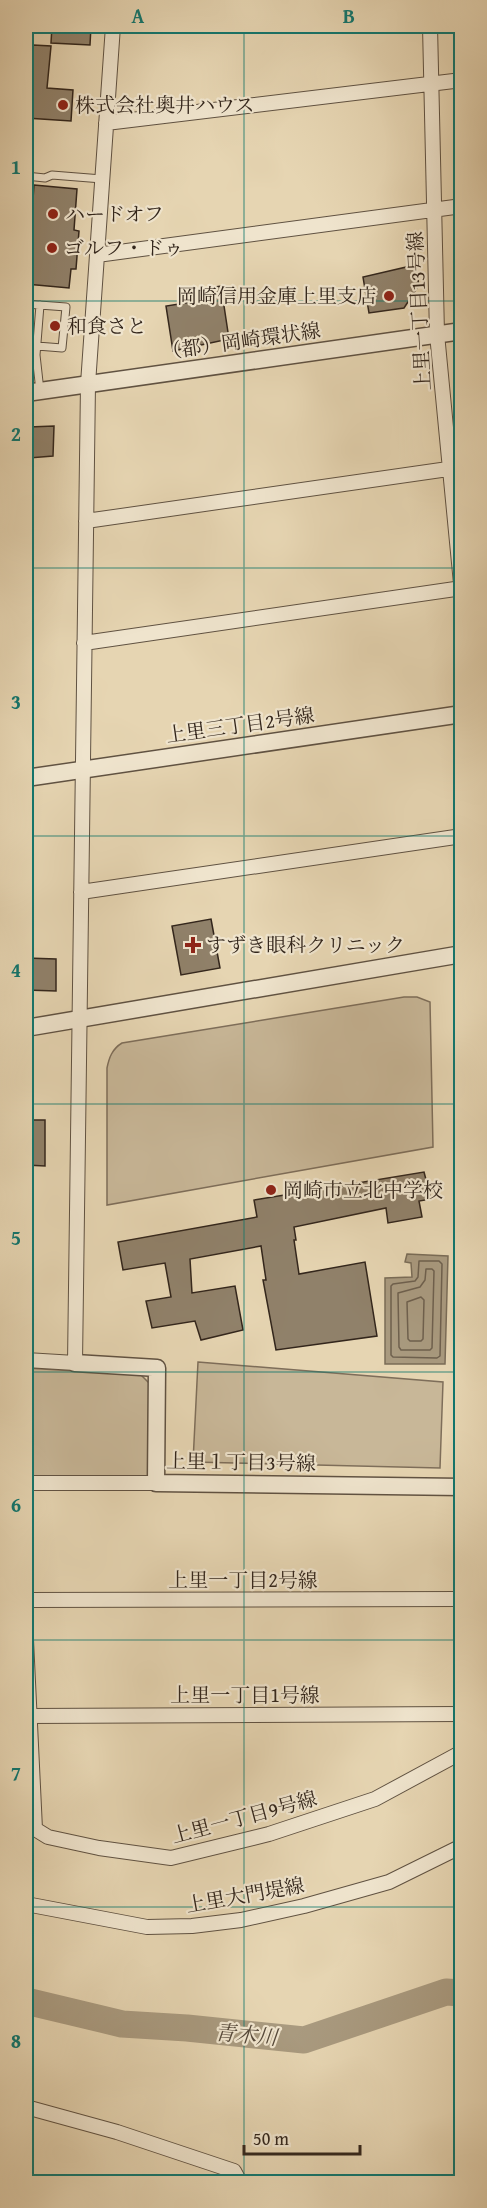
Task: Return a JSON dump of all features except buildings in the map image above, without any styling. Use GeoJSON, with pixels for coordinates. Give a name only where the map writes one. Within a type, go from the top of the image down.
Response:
{"type":"FeatureCollection","features":[{"type":"Feature","properties":{"kind":"street"},"geometry":{"type":"LineString","coordinates":[[75,1363],[88,384],[113,26]]}},
{"type":"Feature","properties":{"kind":"street","name":"上里一丁目13号線"},"geometry":{"type":"LineString","coordinates":[[430,26],[437,334],[456,468],[462,594]]}},
{"type":"Feature","properties":{"kind":"street"},"geometry":{"type":"LineString","coordinates":[[106,123],[462,80]]}},
{"type":"Feature","properties":{"kind":"street"},"geometry":{"type":"LineString","coordinates":[[97,255],[462,206]]}},
{"type":"Feature","properties":{"kind":"street","name":"（都）岡崎環状線"},"geometry":{"type":"LineString","coordinates":[[33,392],[462,331]]}},
{"type":"Feature","properties":{"kind":"street"},"geometry":{"type":"LineString","coordinates":[[86,521],[456,468]]}},
{"type":"Feature","properties":{"kind":"street"},"geometry":{"type":"LineString","coordinates":[[84,643],[461,589]]}},
{"type":"Feature","properties":{"kind":"street","name":"上里三丁目2号線"},"geometry":{"type":"LineString","coordinates":[[26,778],[462,714]]}},
{"type":"Feature","properties":{"kind":"street"},"geometry":{"type":"LineString","coordinates":[[81,892],[462,836]]}},
{"type":"Feature","properties":{"kind":"street"},"geometry":{"type":"LineString","coordinates":[[26,1028],[462,954]]}},
{"type":"Feature","properties":{"kind":"street","name":"上里１丁目3号線"},"geometry":{"type":"LineString","coordinates":[[26,1360],[158,1368],[156,1483],[462,1487]]}},
{"type":"Feature","properties":{"kind":"street"},"geometry":{"type":"LineString","coordinates":[[26,1483],[156,1483]]}},
{"type":"Feature","properties":{"kind":"street","name":"上里一丁目2号線"},"geometry":{"type":"LineString","coordinates":[[26,1600],[462,1599]]}},
{"type":"Feature","properties":{"kind":"street","name":"上里一丁目9号線"},"geometry":{"type":"LineString","coordinates":[[26,1640],[29,1763],[35,1829],[48,1838],[171,1858],[269,1834],[375,1799],[462,1752]]}},
{"type":"Feature","properties":{"kind":"street","name":"上里一丁目1号線"},"geometry":{"type":"LineString","coordinates":[[29,1716],[462,1714]]}},
{"type":"Feature","properties":{"kind":"street","name":"上里大門堤線"},"geometry":{"type":"LineString","coordinates":[[26,1904],[147,1927],[192,1926],[240,1920],[304,1906],[389,1882],[462,1846]]}},
{"type":"Feature","properties":{"kind":"street"},"geometry":{"type":"LineString","coordinates":[[26,2107],[117,2132],[234,2171],[240,2182]]}},
{"type":"Feature","properties":{"kind":"lane"},"geometry":{"type":"LineString","coordinates":[[26,177],[45,178],[52,175],[102,179]]}},
{"type":"Feature","properties":{"kind":"lane"},"geometry":{"type":"LineString","coordinates":[[26,304],[66,307],[62,348],[37,345]]}},
{"type":"Feature","properties":{"kind":"lane"},"geometry":{"type":"LineString","coordinates":[[33,392],[40,305]]}},
{"type":"Feature","properties":{"kind":"shaded area"},"geometry":{"type":"Polygon","coordinates":[[[404,997],[417,997],[430,1002],[433,1147],[107,1205],[107,1068],[112,1054],[119,1045],[404,997]]]}},
{"type":"Feature","properties":{"kind":"shaded area"},"geometry":{"type":"Polygon","coordinates":[[[198,1362],[443,1382],[440,1468],[193,1462],[198,1362]]]}},
{"type":"Feature","properties":{"kind":"shaded area"},"geometry":{"type":"Polygon","coordinates":[[[26,1368],[141,1375],[149,1383],[148,1475],[143,1480],[30,1479],[26,1476],[26,1368]]]}},
{"type":"Feature","properties":{"kind":"water"},"geometry":{"type":"Polygon","coordinates":[[[407,1254],[448,1256],[445,1364],[385,1364],[385,1278],[412,1277],[411,1263],[405,1262],[407,1254]]]}},
{"type":"Feature","properties":{"kind":"waterway","name":"青木川"},"geometry":{"type":"LineString","coordinates":[[26,2001],[122,2024],[304,2040],[446,1992],[462,1993]]}},
{"type":"Feature","properties":{"kind":"place","name":"株式会社奥井ハウス"},"geometry":{"type":"Point","coordinates":[63,105]}},
{"type":"Feature","properties":{"kind":"place","name":"ハードオフ"},"geometry":{"type":"Point","coordinates":[53,214]}},
{"type":"Feature","properties":{"kind":"place","name":"ゴルフ・ドゥ"},"geometry":{"type":"Point","coordinates":[52,248]}},
{"type":"Feature","properties":{"kind":"place","name":"岡崎信用金庫上里支店"},"geometry":{"type":"Point","coordinates":[389,296]}},
{"type":"Feature","properties":{"kind":"place","name":"和食さと"},"geometry":{"type":"Point","coordinates":[55,326]}},
{"type":"Feature","properties":{"kind":"place","name":"すずき眼科クリニック"},"geometry":{"type":"Point","coordinates":[193,945]}},
{"type":"Feature","properties":{"kind":"place","name":"岡崎市立北中学校"},"geometry":{"type":"Point","coordinates":[271,1190]}}]}
